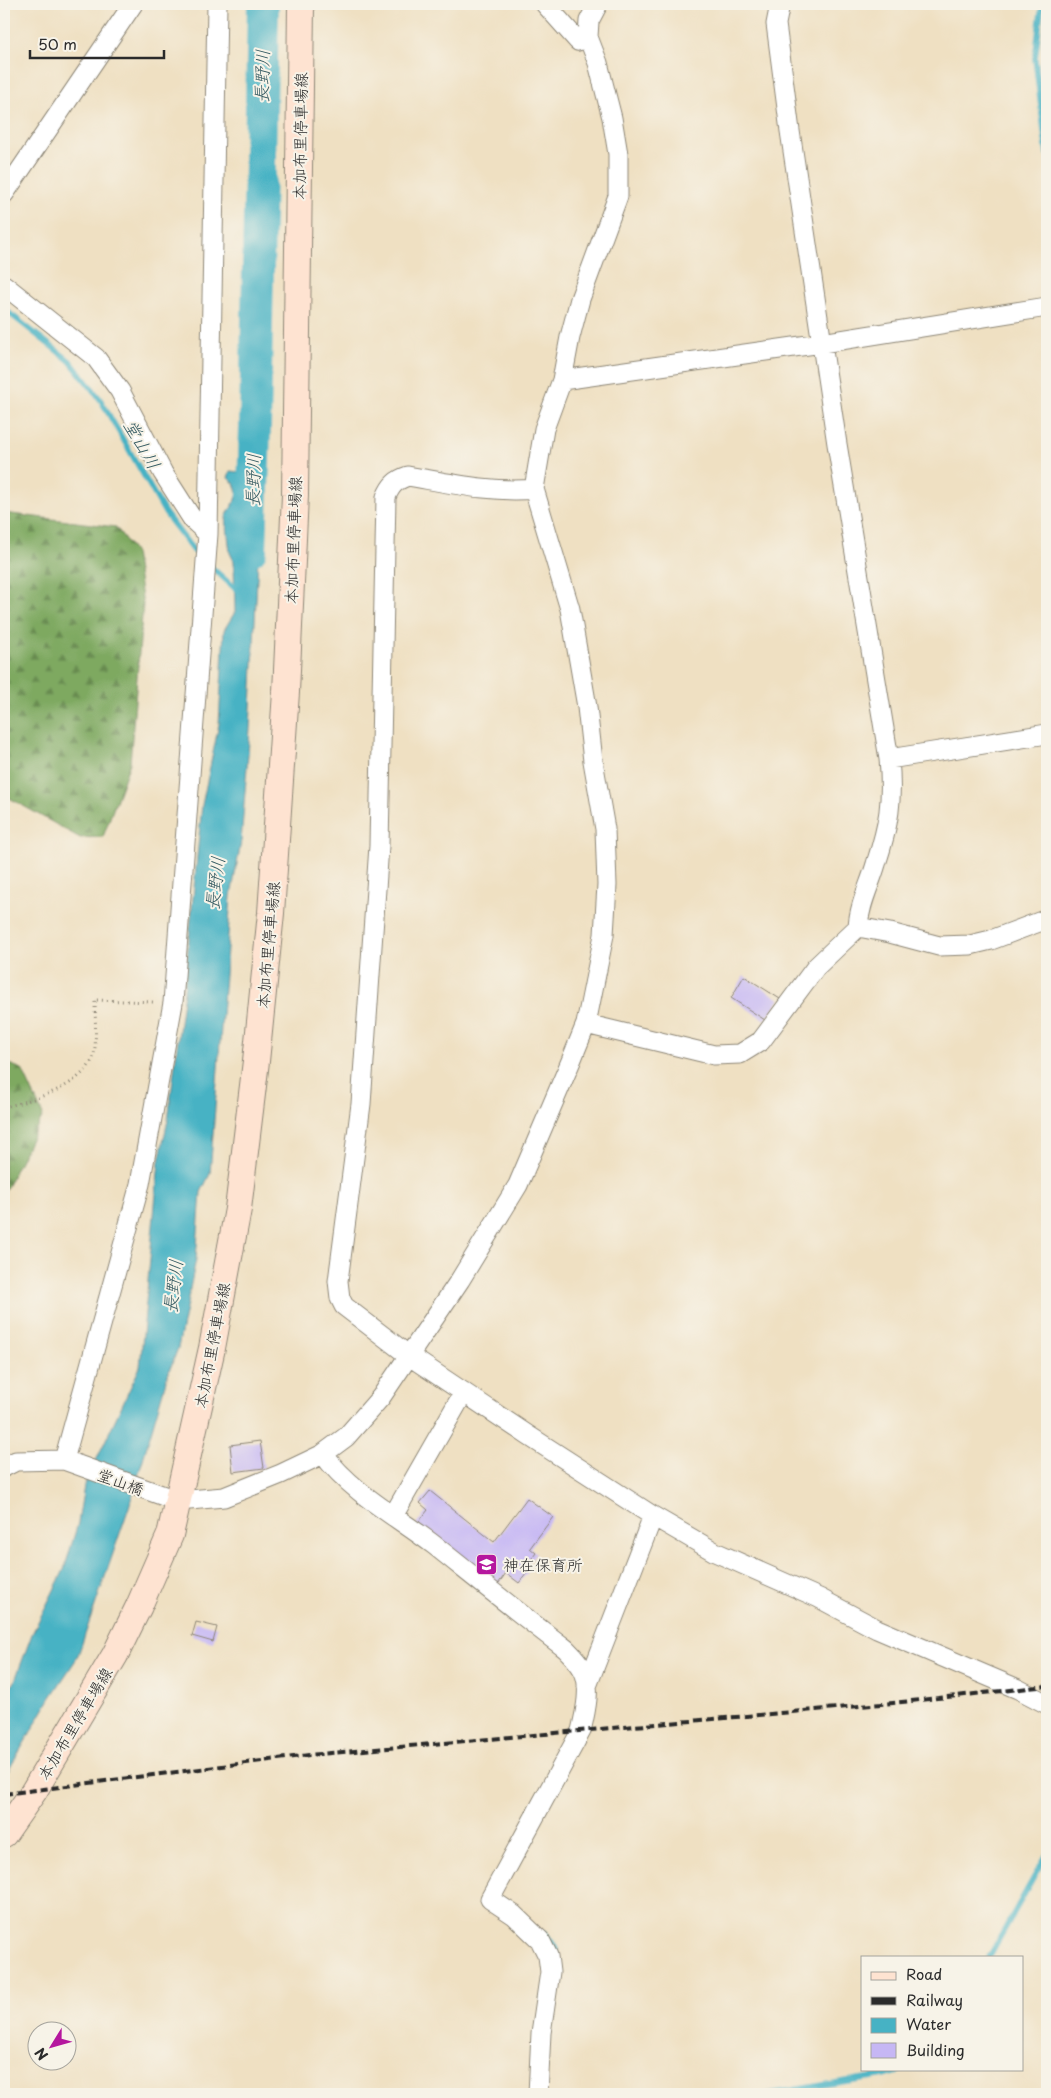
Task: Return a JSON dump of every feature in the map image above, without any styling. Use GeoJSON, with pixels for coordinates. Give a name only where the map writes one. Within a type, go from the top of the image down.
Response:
{"type":"FeatureCollection","features":[{"type":"Feature","properties":{"kind":"main road","name":"本加布里停車場線"},"geometry":{"type":"LineString","coordinates":[[4,1834],[34,1791],[115,1654],[139,1606],[170,1535],[212,1348],[238,1210],[271,913],[286,692],[294,495],[301,4]]}},
{"type":"Feature","properties":{"kind":"street"},"geometry":{"type":"LineString","coordinates":[[4,194],[133,4]]}},
{"type":"Feature","properties":{"kind":"street"},"geometry":{"type":"LineString","coordinates":[[4,1467],[16,1462],[64,1460],[140,1184],[173,1003],[208,534],[217,4]]}},
{"type":"Feature","properties":{"kind":"street"},"geometry":{"type":"LineString","coordinates":[[545,4],[578,41],[588,37]]}},
{"type":"Feature","properties":{"kind":"street"},"geometry":{"type":"LineString","coordinates":[[178,1502],[224,1497],[281,1474],[323,1454],[346,1437],[380,1397],[460,1280],[518,1185],[586,1024],[604,935],[607,885],[605,829],[593,761],[588,707],[570,609],[534,489],[544,429],[562,380],[570,337],[580,299],[618,196],[618,154],[612,118],[598,63],[588,37],[589,21],[598,4]]}},
{"type":"Feature","properties":{"kind":"street"},"geometry":{"type":"LineString","coordinates":[[586,1024],[714,1055],[740,1054],[761,1041],[816,967],[858,927],[858,914],[876,865],[889,821],[892,791],[889,759],[837,444],[780,58],[776,24],[780,4]]}},
{"type":"Feature","properties":{"kind":"street"},"geometry":{"type":"LineString","coordinates":[[4,285],[96,358],[120,391],[163,473],[192,520],[208,534]]}},
{"type":"Feature","properties":{"kind":"street"},"geometry":{"type":"LineString","coordinates":[[562,380],[822,344],[1047,306]]}},
{"type":"Feature","properties":{"kind":"street"},"geometry":{"type":"LineString","coordinates":[[534,489],[518,491],[482,488],[408,476],[398,479],[391,486],[386,496],[379,846],[361,1104],[338,1282],[340,1298],[344,1306],[353,1315],[408,1355],[653,1516],[715,1552],[819,1598],[877,1629],[1018,1689],[1047,1704]]}},
{"type":"Feature","properties":{"kind":"street"},"geometry":{"type":"LineString","coordinates":[[889,759],[1047,734]]}},
{"type":"Feature","properties":{"kind":"street"},"geometry":{"type":"LineString","coordinates":[[858,927],[939,946],[970,945],[992,940],[1047,920]]}},
{"type":"Feature","properties":{"kind":"street"},"geometry":{"type":"LineString","coordinates":[[392,1516],[464,1392]]}},
{"type":"Feature","properties":{"kind":"street"},"geometry":{"type":"LineString","coordinates":[[323,1454],[336,1471],[566,1649],[584,1670],[587,1680],[587,1703],[581,1731],[490,1899],[514,1914],[540,1940],[548,1956],[550,1972],[542,2033],[538,2094]]}},
{"type":"Feature","properties":{"kind":"street","name":"堂山橋"},"geometry":{"type":"LineString","coordinates":[[64,1460],[178,1502]]}},
{"type":"Feature","properties":{"kind":"street"},"geometry":{"type":"LineString","coordinates":[[586,1686],[653,1516]]}},
{"type":"Feature","properties":{"kind":"path"},"geometry":{"type":"LineString","coordinates":[[4,1107],[39,1099],[80,1077],[94,1057],[96,1000],[173,1003]]}},
{"type":"Feature","properties":{"kind":"green space"},"geometry":{"type":"Polygon","coordinates":[[[4,513],[116,527],[135,553],[143,604],[130,763],[103,837],[80,838],[4,795],[4,513]]]}},
{"type":"Feature","properties":{"kind":"green space"},"geometry":{"type":"Polygon","coordinates":[[[4,1062],[22,1069],[43,1115],[4,1193],[4,1062]]]}},
{"type":"Feature","properties":{"kind":"water"},"geometry":{"type":"Polygon","coordinates":[[[230,471],[248,473],[246,499],[260,514],[250,729],[241,842],[231,896],[210,1174],[201,1192],[196,1259],[178,1348],[168,1374],[129,1507],[77,1658],[51,1697],[4,1778],[4,1692],[14,1683],[32,1634],[64,1570],[78,1523],[84,1486],[140,1367],[159,1161],[168,1120],[184,991],[202,805],[219,724],[224,630],[235,612],[234,561],[230,553],[226,517],[238,495],[234,483],[228,478],[230,471]]]}},
{"type":"Feature","properties":{"kind":"building"},"geometry":{"type":"Polygon","coordinates":[[[744,976],[780,999],[765,1020],[731,998],[744,976]]]}},
{"type":"Feature","properties":{"kind":"building"},"geometry":{"type":"Polygon","coordinates":[[[260,1441],[264,1468],[233,1472],[230,1445],[260,1441]]]}},
{"type":"Feature","properties":{"kind":"building"},"geometry":{"type":"Polygon","coordinates":[[[430,1491],[494,1542],[527,1498],[553,1517],[530,1548],[536,1553],[527,1565],[531,1568],[519,1583],[506,1573],[496,1587],[416,1525],[428,1510],[420,1503],[430,1491]]]}},
{"type":"Feature","properties":{"kind":"building"},"geometry":{"type":"Polygon","coordinates":[[[196,1622],[217,1627],[213,1642],[192,1636],[196,1622]]]}},
{"type":"Feature","properties":{"kind":"waterway","name":"長野川"},"geometry":{"type":"LineString","coordinates":[[251,550],[263,4]]}},
{"type":"Feature","properties":{"kind":"waterway"},"geometry":{"type":"LineString","coordinates":[[1042,4],[1035,59],[1047,154]]}},
{"type":"Feature","properties":{"kind":"waterway","name":"堂山川"},"geometry":{"type":"LineString","coordinates":[[4,309],[70,361],[100,399],[165,513],[194,551],[202,558]]}},
{"type":"Feature","properties":{"kind":"waterway","name":"堂山川"},"geometry":{"type":"LineString","coordinates":[[209,565],[239,592]]}},
{"type":"Feature","properties":{"kind":"waterway"},"geometry":{"type":"LineString","coordinates":[[990,1956],[1047,1854]]}},
{"type":"Feature","properties":{"kind":"waterway"},"geometry":{"type":"LineString","coordinates":[[545,1933],[556,1948],[558,1960]]}},
{"type":"Feature","properties":{"kind":"waterway"},"geometry":{"type":"LineString","coordinates":[[768,2094],[884,2075],[901,2070]]}},
{"type":"Feature","properties":{"kind":"railway"},"geometry":{"type":"LineString","coordinates":[[4,1794],[309,1755],[893,1703],[1047,1686]]}},
{"type":"Feature","properties":{"kind":"place","name":"神在保育所"},"geometry":{"type":"Point","coordinates":[487,1564]}}]}
